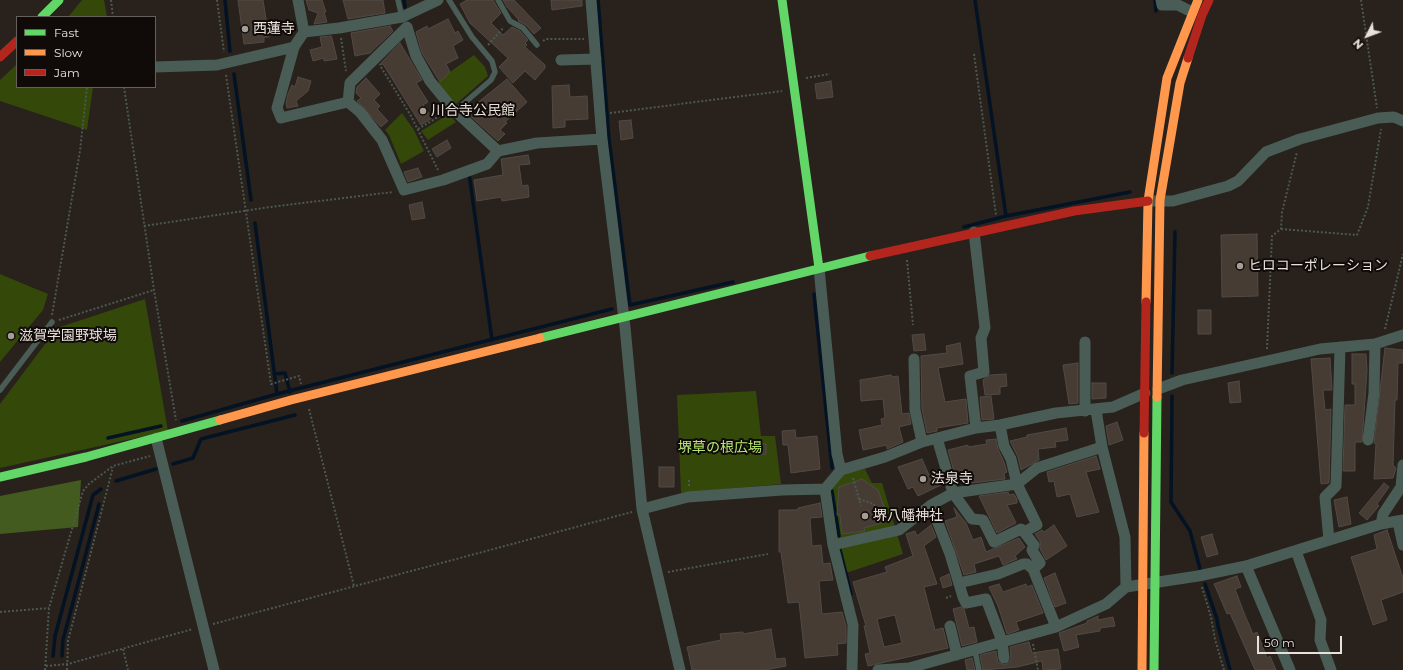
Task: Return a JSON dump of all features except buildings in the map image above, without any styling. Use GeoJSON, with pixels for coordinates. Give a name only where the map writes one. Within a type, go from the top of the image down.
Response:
{"type":"FeatureCollection","features":[{"type":"Feature","properties":{"kind":"street"},"geometry":{"type":"LineString","coordinates":[[43,16],[59,0]]}},
{"type":"Feature","properties":{"kind":"street"},"geometry":{"type":"LineString","coordinates":[[298,0],[303,27],[294,47],[277,108],[281,118],[348,102]]}},
{"type":"Feature","properties":{"kind":"street"},"geometry":{"type":"LineString","coordinates":[[303,27],[339,28],[402,16],[438,0]]}},
{"type":"Feature","properties":{"kind":"street"},"geometry":{"type":"LineString","coordinates":[[591,0],[602,139],[624,318],[642,509],[680,670]]}},
{"type":"Feature","properties":{"kind":"street"},"geometry":{"type":"LineString","coordinates":[[782,0],[819,268],[836,454],[845,469]]}},
{"type":"Feature","properties":{"kind":"street"},"geometry":{"type":"LineString","coordinates":[[1161,0],[1162,5],[1178,5],[1192,12]]}},
{"type":"Feature","properties":{"kind":"street"},"geometry":{"type":"LineString","coordinates":[[1142,670],[1148,201],[1167,78],[1198,0]]}},
{"type":"Feature","properties":{"kind":"street"},"geometry":{"type":"LineString","coordinates":[[1154,670],[1160,200],[1180,83],[1202,15],[1209,0]]}},
{"type":"Feature","properties":{"kind":"street"},"geometry":{"type":"LineString","coordinates":[[402,16],[416,56],[430,81],[454,110],[498,151]]}},
{"type":"Feature","properties":{"kind":"street"},"geometry":{"type":"LineString","coordinates":[[348,102],[350,83],[407,27]]}},
{"type":"Feature","properties":{"kind":"street"},"geometry":{"type":"LineString","coordinates":[[0,57],[16,42]]}},
{"type":"Feature","properties":{"kind":"street"},"geometry":{"type":"LineString","coordinates":[[156,67],[217,65],[294,47]]}},
{"type":"Feature","properties":{"kind":"street"},"geometry":{"type":"LineString","coordinates":[[561,60],[596,59]]}},
{"type":"Feature","properties":{"kind":"street"},"geometry":{"type":"LineString","coordinates":[[348,102],[360,112],[382,140],[404,190],[443,180],[487,164],[498,151],[537,143],[602,139]]}},
{"type":"Feature","properties":{"kind":"street"},"geometry":{"type":"LineString","coordinates":[[0,477],[156,438],[291,400],[624,318],[819,268],[974,232],[1074,211],[1148,201],[1173,201],[1228,186],[1238,181],[1266,152],[1300,139],[1381,118],[1394,117],[1403,121]]}},
{"type":"Feature","properties":{"kind":"street"},"geometry":{"type":"LineString","coordinates":[[974,232],[985,328],[981,338],[984,372],[970,376],[976,428]]}},
{"type":"Feature","properties":{"kind":"street"},"geometry":{"type":"LineString","coordinates":[[642,509],[688,498],[782,490],[825,490],[845,469],[922,442],[976,428],[1000,425],[1056,413],[1091,411],[1113,407],[1145,393],[1182,380],[1320,349],[1378,342],[1403,335]]}},
{"type":"Feature","properties":{"kind":"street"},"geometry":{"type":"LineString","coordinates":[[1085,342],[1091,411],[1102,447],[1124,537],[1126,587]]}},
{"type":"Feature","properties":{"kind":"street"},"geometry":{"type":"LineString","coordinates":[[1368,440],[1378,342]]}},
{"type":"Feature","properties":{"kind":"street"},"geometry":{"type":"LineString","coordinates":[[1329,540],[1325,497],[1336,486],[1340,347]]}},
{"type":"Feature","properties":{"kind":"street"},"geometry":{"type":"LineString","coordinates":[[914,359],[915,410],[922,442]]}},
{"type":"Feature","properties":{"kind":"street"},"geometry":{"type":"LineString","coordinates":[[1000,425],[1004,446],[1011,459],[1017,484],[1037,525],[1024,532]]}},
{"type":"Feature","properties":{"kind":"street"},"geometry":{"type":"LineString","coordinates":[[156,438],[161,453],[214,670]]}},
{"type":"Feature","properties":{"kind":"street"},"geometry":{"type":"LineString","coordinates":[[937,438],[953,493],[972,519],[983,520],[994,542],[1021,529],[1034,545],[1032,550],[1040,563],[1034,569]]}},
{"type":"Feature","properties":{"kind":"street"},"geometry":{"type":"LineString","coordinates":[[833,545],[883,532],[898,530],[931,505],[953,493],[1017,484],[1037,468],[1102,447]]}},
{"type":"Feature","properties":{"kind":"street"},"geometry":{"type":"LineString","coordinates":[[1381,524],[1383,514],[1401,487],[1403,466]]}},
{"type":"Feature","properties":{"kind":"street"},"geometry":{"type":"LineString","coordinates":[[825,490],[833,545],[852,625],[852,670]]}},
{"type":"Feature","properties":{"kind":"street"},"geometry":{"type":"LineString","coordinates":[[931,505],[966,602],[986,599],[1002,641],[1004,658]]}},
{"type":"Feature","properties":{"kind":"street"},"geometry":{"type":"LineString","coordinates":[[878,670],[930,666],[957,655],[975,651],[1002,641],[1056,627],[1106,604],[1126,587],[1198,576],[1246,566],[1381,524],[1400,521],[1403,545]]}},
{"type":"Feature","properties":{"kind":"street"},"geometry":{"type":"LineString","coordinates":[[1296,551],[1321,620],[1320,640],[1331,670]]}},
{"type":"Feature","properties":{"kind":"street"},"geometry":{"type":"LineString","coordinates":[[959,583],[998,574],[1023,564],[1027,564],[1034,569],[1056,627]]}},
{"type":"Feature","properties":{"kind":"street"},"geometry":{"type":"LineString","coordinates":[[1246,566],[1290,670]]}},
{"type":"Feature","properties":{"kind":"street"},"geometry":{"type":"LineString","coordinates":[[950,626],[957,655]]}},
{"type":"Feature","properties":{"kind":"lane"},"geometry":{"type":"LineString","coordinates":[[398,0],[402,16]]}},
{"type":"Feature","properties":{"kind":"lane"},"geometry":{"type":"LineString","coordinates":[[449,0],[472,38],[492,61],[495,72],[491,80],[454,110]]}},
{"type":"Feature","properties":{"kind":"lane"},"geometry":{"type":"LineString","coordinates":[[498,0],[510,21],[523,28],[537,45]]}},
{"type":"Feature","properties":{"kind":"lane"},"geometry":{"type":"LineString","coordinates":[[0,390],[52,322]]}},
{"type":"Feature","properties":{"kind":"lane"},"geometry":{"type":"LineString","coordinates":[[975,651],[979,670]]}},
{"type":"Feature","properties":{"kind":"path"},"geometry":{"type":"LineString","coordinates":[[111,0],[114,16]]}},
{"type":"Feature","properties":{"kind":"path"},"geometry":{"type":"LineString","coordinates":[[217,0],[245,210],[271,384],[299,376],[301,383]]}},
{"type":"Feature","properties":{"kind":"path"},"geometry":{"type":"LineString","coordinates":[[1280,229],[1357,235],[1368,207],[1381,118],[1361,0]]}},
{"type":"Feature","properties":{"kind":"path"},"geometry":{"type":"LineString","coordinates":[[484,50],[510,21]]}},
{"type":"Feature","properties":{"kind":"path"},"geometry":{"type":"LineString","coordinates":[[267,28],[303,27]]}},
{"type":"Feature","properties":{"kind":"path"},"geometry":{"type":"LineString","coordinates":[[339,28],[345,65],[350,83]]}},
{"type":"Feature","properties":{"kind":"path"},"geometry":{"type":"LineString","coordinates":[[546,39],[594,38]]}},
{"type":"Feature","properties":{"kind":"path"},"geometry":{"type":"LineString","coordinates":[[974,54],[996,216]]}},
{"type":"Feature","properties":{"kind":"path"},"geometry":{"type":"LineString","coordinates":[[374,58],[418,129],[443,180]]}},
{"type":"Feature","properties":{"kind":"path"},"geometry":{"type":"LineString","coordinates":[[793,80],[830,74]]}},
{"type":"Feature","properties":{"kind":"path"},"geometry":{"type":"LineString","coordinates":[[87,88],[80,151],[52,322],[154,290]]}},
{"type":"Feature","properties":{"kind":"path"},"geometry":{"type":"LineString","coordinates":[[124,88],[154,290],[178,431]]}},
{"type":"Feature","properties":{"kind":"path"},"geometry":{"type":"LineString","coordinates":[[616,112],[795,89]]}},
{"type":"Feature","properties":{"kind":"path"},"geometry":{"type":"LineString","coordinates":[[418,129],[454,110]]}},
{"type":"Feature","properties":{"kind":"path"},"geometry":{"type":"LineString","coordinates":[[1267,361],[1272,236],[1280,229],[1282,212],[1300,139]]}},
{"type":"Feature","properties":{"kind":"path"},"geometry":{"type":"LineString","coordinates":[[144,226],[245,210],[404,190]]}},
{"type":"Feature","properties":{"kind":"path"},"geometry":{"type":"LineString","coordinates":[[906,249],[913,325]]}},
{"type":"Feature","properties":{"kind":"path"},"geometry":{"type":"LineString","coordinates":[[1378,342],[1403,254]]}},
{"type":"Feature","properties":{"kind":"path"},"geometry":{"type":"LineString","coordinates":[[308,406],[354,586]]}},
{"type":"Feature","properties":{"kind":"path"},"geometry":{"type":"LineString","coordinates":[[45,670],[48,608],[83,491],[89,484],[113,466],[161,453]]}},
{"type":"Feature","properties":{"kind":"path"},"geometry":{"type":"LineString","coordinates":[[67,670],[68,640],[113,466]]}},
{"type":"Feature","properties":{"kind":"path"},"geometry":{"type":"LineString","coordinates":[[845,469],[861,506]]}},
{"type":"Feature","properties":{"kind":"path"},"geometry":{"type":"LineString","coordinates":[[859,500],[874,504],[883,532]]}},
{"type":"Feature","properties":{"kind":"path"},"geometry":{"type":"LineString","coordinates":[[46,666],[68,664],[203,626],[642,509]]}},
{"type":"Feature","properties":{"kind":"path"},"geometry":{"type":"LineString","coordinates":[[657,574],[768,554]]}},
{"type":"Feature","properties":{"kind":"path"},"geometry":{"type":"LineString","coordinates":[[1198,576],[1211,617],[1215,639],[1224,670]]}},
{"type":"Feature","properties":{"kind":"path"},"geometry":{"type":"LineString","coordinates":[[0,612],[48,608]]}},
{"type":"Feature","properties":{"kind":"path"},"geometry":{"type":"LineString","coordinates":[[1031,633],[1038,670]]}},
{"type":"Feature","properties":{"kind":"path"},"geometry":{"type":"LineString","coordinates":[[123,649],[128,670]]}},
{"type":"Feature","properties":{"kind":"green space"},"geometry":{"type":"Polygon","coordinates":[[[82,0],[104,0],[107,16],[69,16],[82,0]]]}},
{"type":"Feature","properties":{"kind":"green space"},"geometry":{"type":"Polygon","coordinates":[[[474,55],[485,67],[488,76],[456,104],[437,84],[450,72],[474,55]]]}},
{"type":"Feature","properties":{"kind":"green space"},"geometry":{"type":"Polygon","coordinates":[[[16,65],[16,88],[93,88],[87,130],[0,101],[0,80],[16,65]]]}},
{"type":"Feature","properties":{"kind":"green space"},"geometry":{"type":"Polygon","coordinates":[[[402,113],[414,130],[424,151],[401,164],[389,135],[385,130],[402,113]]]}},
{"type":"Feature","properties":{"kind":"green space"},"geometry":{"type":"Polygon","coordinates":[[[449,114],[456,122],[428,140],[421,131],[449,114]]]}},
{"type":"Feature","properties":{"kind":"green space","name":"滋賀学園野球場"},"geometry":{"type":"Polygon","coordinates":[[[0,274],[48,294],[43,310],[0,362],[0,274]]]}},
{"type":"Feature","properties":{"kind":"green space"},"geometry":{"type":"Polygon","coordinates":[[[145,299],[168,431],[0,468],[0,404],[57,328],[145,299]]]}},
{"type":"Feature","properties":{"kind":"green space","name":"堺草の根広場"},"geometry":{"type":"Polygon","coordinates":[[[756,391],[761,436],[775,436],[781,484],[681,493],[677,395],[756,391]]]}},
{"type":"Feature","properties":{"kind":"green space"},"geometry":{"type":"Polygon","coordinates":[[[865,469],[872,483],[882,483],[903,554],[849,572],[841,571],[828,490],[842,474],[865,469]]]}},
{"type":"Feature","properties":{"kind":"green space"},"geometry":{"type":"Polygon","coordinates":[[[81,480],[78,527],[0,534],[0,496],[81,480]]]}},
{"type":"Feature","properties":{"kind":"waterway"},"geometry":{"type":"LineString","coordinates":[[225,0],[230,51]]}},
{"type":"Feature","properties":{"kind":"waterway"},"geometry":{"type":"LineString","coordinates":[[404,0],[405,7]]}},
{"type":"Feature","properties":{"kind":"waterway"},"geometry":{"type":"LineString","coordinates":[[598,0],[609,139],[630,305],[733,282]]}},
{"type":"Feature","properties":{"kind":"waterway"},"geometry":{"type":"LineString","coordinates":[[975,0],[1006,216]]}},
{"type":"Feature","properties":{"kind":"waterway"},"geometry":{"type":"LineString","coordinates":[[1155,0],[1156,11]]}},
{"type":"Feature","properties":{"kind":"waterway"},"geometry":{"type":"LineString","coordinates":[[234,74],[251,200]]}},
{"type":"Feature","properties":{"kind":"waterway"},"geometry":{"type":"LineString","coordinates":[[469,173],[492,340]]}},
{"type":"Feature","properties":{"kind":"waterway"},"geometry":{"type":"LineString","coordinates":[[964,227],[1006,216],[1130,192]]}},
{"type":"Feature","properties":{"kind":"waterway"},"geometry":{"type":"LineString","coordinates":[[255,223],[277,394]]}},
{"type":"Feature","properties":{"kind":"waterway"},"geometry":{"type":"LineString","coordinates":[[1172,373],[1175,232]]}},
{"type":"Feature","properties":{"kind":"waterway"},"geometry":{"type":"LineString","coordinates":[[814,294],[832,468]]}},
{"type":"Feature","properties":{"kind":"waterway"},"geometry":{"type":"LineString","coordinates":[[182,421],[277,394],[612,309]]}},
{"type":"Feature","properties":{"kind":"waterway"},"geometry":{"type":"LineString","coordinates":[[274,374],[285,373],[290,392]]}},
{"type":"Feature","properties":{"kind":"waterway"},"geometry":{"type":"LineString","coordinates":[[1172,396],[1171,502],[1190,531],[1200,569]]}},
{"type":"Feature","properties":{"kind":"waterway"},"geometry":{"type":"LineString","coordinates":[[173,464],[193,458],[201,439],[295,415]]}},
{"type":"Feature","properties":{"kind":"waterway"},"geometry":{"type":"LineString","coordinates":[[108,438],[161,426]]}},
{"type":"Feature","properties":{"kind":"waterway"},"geometry":{"type":"LineString","coordinates":[[116,481],[156,469]]}},
{"type":"Feature","properties":{"kind":"waterway"},"geometry":{"type":"LineString","coordinates":[[53,656],[55,636],[93,495],[101,489]]}},
{"type":"Feature","properties":{"kind":"waterway"},"geometry":{"type":"LineString","coordinates":[[832,491],[839,536]]}},
{"type":"Feature","properties":{"kind":"waterway"},"geometry":{"type":"LineString","coordinates":[[62,656],[63,640],[99,504]]}},
{"type":"Feature","properties":{"kind":"waterway"},"geometry":{"type":"LineString","coordinates":[[840,550],[851,594]]}},
{"type":"Feature","properties":{"kind":"waterway"},"geometry":{"type":"LineString","coordinates":[[1205,584],[1217,619],[1230,670]]}},
{"type":"Feature","properties":{"kind":"traffic: fast"},"geometry":{"type":"LineString","coordinates":[[43,16],[59,0]]}},
{"type":"Feature","properties":{"kind":"traffic: fast"},"geometry":{"type":"LineString","coordinates":[[782,0],[819,268]]}},
{"type":"Feature","properties":{"kind":"traffic: fast"},"geometry":{"type":"LineString","coordinates":[[540,338],[870,256]]}},
{"type":"Feature","properties":{"kind":"traffic: fast"},"geometry":{"type":"LineString","coordinates":[[1154,670],[1157,397]]}},
{"type":"Feature","properties":{"kind":"traffic: fast"},"geometry":{"type":"LineString","coordinates":[[0,477],[86,457],[220,420]]}},
{"type":"Feature","properties":{"kind":"traffic: slow"},"geometry":{"type":"LineString","coordinates":[[1146,302],[1148,201],[1167,78],[1198,0]]}},
{"type":"Feature","properties":{"kind":"traffic: slow"},"geometry":{"type":"LineString","coordinates":[[1157,397],[1160,200],[1180,83],[1188,58]]}},
{"type":"Feature","properties":{"kind":"traffic: slow"},"geometry":{"type":"LineString","coordinates":[[220,420],[291,400],[540,338]]}},
{"type":"Feature","properties":{"kind":"traffic: slow"},"geometry":{"type":"LineString","coordinates":[[1142,670],[1144,433]]}},
{"type":"Feature","properties":{"kind":"traffic: jam"},"geometry":{"type":"LineString","coordinates":[[1188,58],[1202,15],[1209,0]]}},
{"type":"Feature","properties":{"kind":"traffic: jam"},"geometry":{"type":"LineString","coordinates":[[0,57],[16,42]]}},
{"type":"Feature","properties":{"kind":"traffic: jam"},"geometry":{"type":"LineString","coordinates":[[870,256],[1074,211],[1148,201]]}},
{"type":"Feature","properties":{"kind":"traffic: jam"},"geometry":{"type":"LineString","coordinates":[[1144,433],[1146,302]]}},
{"type":"Feature","properties":{"kind":"place","name":"西蓮寺"},"geometry":{"type":"Point","coordinates":[245,29]}},
{"type":"Feature","properties":{"kind":"place","name":"川合寺公民館"},"geometry":{"type":"Point","coordinates":[423,111]}},
{"type":"Feature","properties":{"kind":"place","name":"ヒロコーポレーション"},"geometry":{"type":"Point","coordinates":[1240,266]}},
{"type":"Feature","properties":{"kind":"place","name":"滋賀学園野球場"},"geometry":{"type":"Point","coordinates":[11,336]}},
{"type":"Feature","properties":{"kind":"place","name":"法泉寺"},"geometry":{"type":"Point","coordinates":[923,479]}},
{"type":"Feature","properties":{"kind":"place","name":"堺八幡神社"},"geometry":{"type":"Point","coordinates":[865,516]}}]}
